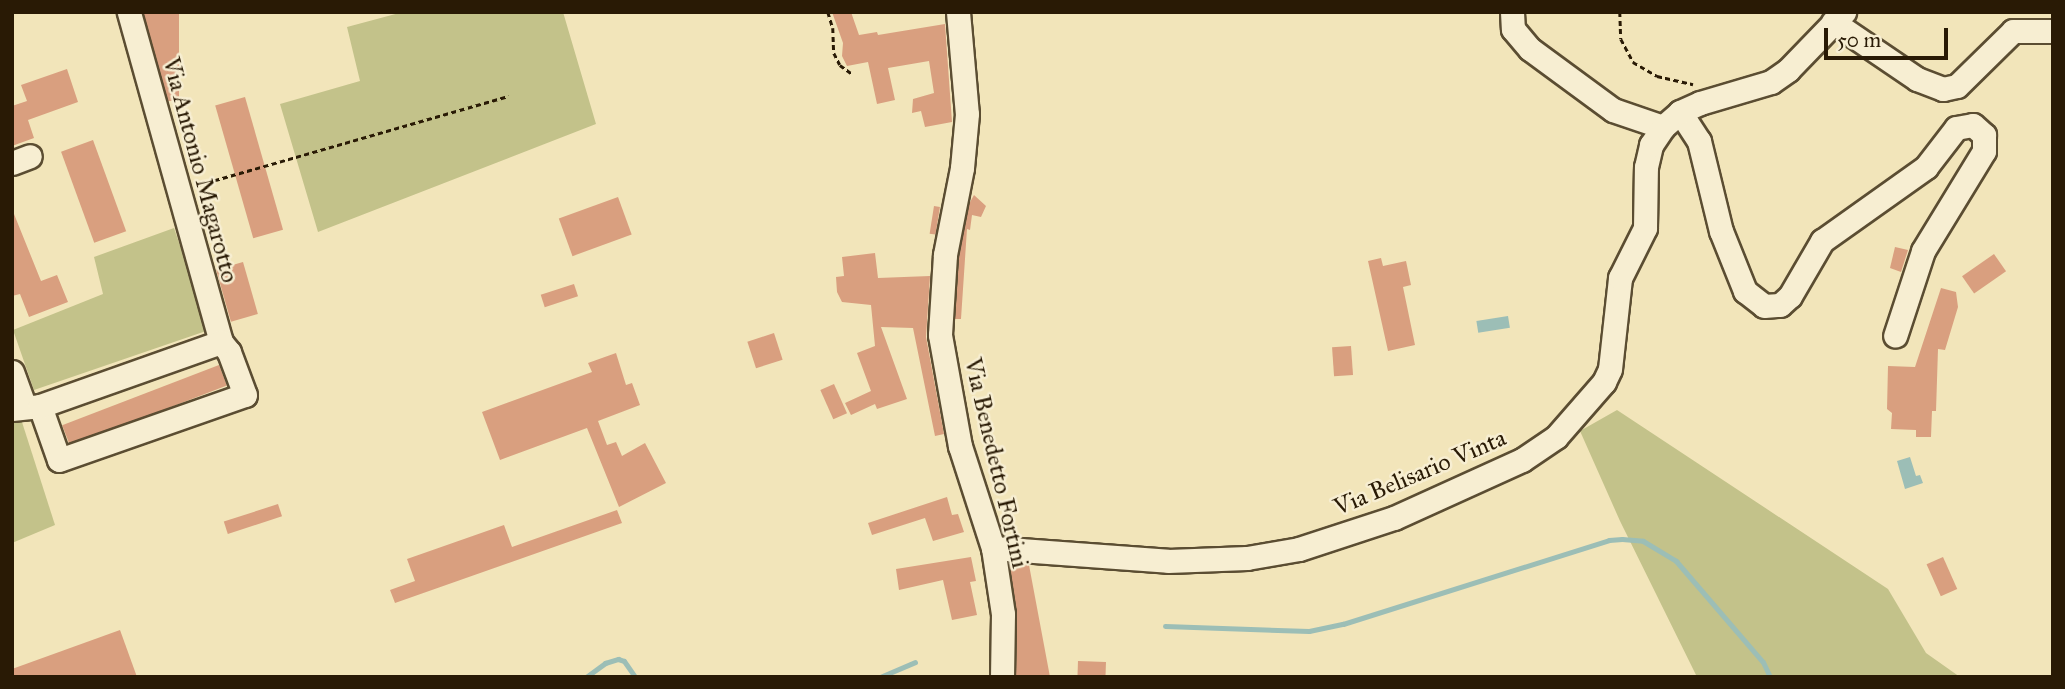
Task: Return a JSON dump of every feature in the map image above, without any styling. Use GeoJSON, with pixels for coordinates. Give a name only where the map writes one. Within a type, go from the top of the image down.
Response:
{"type":"FeatureCollection","features":[{"type":"Feature","properties":{"kind":"street","name":"Via Antonio Magarotto"},"geometry":{"type":"LineString","coordinates":[[25,407],[59,460],[245,396],[229,352],[221,342],[130,12]]}},
{"type":"Feature","properties":{"kind":"street","name":"Via Benedetto Fortini"},"geometry":{"type":"LineString","coordinates":[[958,12],[967,114],[962,168],[945,255],[940,335],[960,446],[993,548],[1003,614],[1002,677]]}},
{"type":"Feature","properties":{"kind":"street"},"geometry":{"type":"LineString","coordinates":[[1512,12],[1513,29],[1531,49],[1613,110],[1663,127]]}},
{"type":"Feature","properties":{"kind":"street","name":"Via Belisario Vinta"},"geometry":{"type":"LineString","coordinates":[[993,548],[1168,561],[1247,558],[1299,549],[1394,518],[1522,460],[1556,438],[1604,382],[1609,369],[1620,278],[1645,228],[1646,167],[1651,145],[1663,127],[1680,112],[1700,103],[1771,82],[1788,70],[1839,17]]}},
{"type":"Feature","properties":{"kind":"street"},"geometry":{"type":"LineString","coordinates":[[1839,17],[1917,79],[1943,89],[1957,86],[2013,31],[2053,31]]}},
{"type":"Feature","properties":{"kind":"street"},"geometry":{"type":"LineString","coordinates":[[1680,112],[1699,141],[1721,231],[1745,291],[1764,306],[1780,304],[1790,296],[1822,241],[1926,167],[1956,128],[1973,125],[1984,135],[1984,151],[1923,251],[1895,336]]}},
{"type":"Feature","properties":{"kind":"street"},"geometry":{"type":"LineString","coordinates":[[12,372],[25,407],[221,342]]}},
{"type":"Feature","properties":{"kind":"path"},"geometry":{"type":"LineString","coordinates":[[828,12],[833,28],[834,53],[840,65],[851,73]]}},
{"type":"Feature","properties":{"kind":"path"},"geometry":{"type":"LineString","coordinates":[[1620,12],[1621,39],[1633,62],[1657,76],[1700,86]]}},
{"type":"Feature","properties":{"kind":"path"},"geometry":{"type":"LineString","coordinates":[[178,191],[508,96]]}},
{"type":"Feature","properties":{"kind":"shaded area"},"geometry":{"type":"Polygon","coordinates":[[[403,12],[563,12],[596,124],[318,232],[280,104],[360,81],[347,27],[403,12]]]}},
{"type":"Feature","properties":{"kind":"shaded area"},"geometry":{"type":"Polygon","coordinates":[[[174,228],[209,330],[34,390],[13,330],[103,294],[94,257],[174,228]]]}},
{"type":"Feature","properties":{"kind":"shaded area"},"geometry":{"type":"Polygon","coordinates":[[[1617,410],[1888,589],[1926,653],[1960,677],[1697,677],[1620,521],[1580,431],[1617,410]]]}},
{"type":"Feature","properties":{"kind":"shaded area"},"geometry":{"type":"Polygon","coordinates":[[[21,419],[55,525],[12,543],[12,422],[21,419]]]}},
{"type":"Feature","properties":{"kind":"water"},"geometry":{"type":"Polygon","coordinates":[[[1508,316],[1510,328],[1478,333],[1476,321],[1508,316]]]}},
{"type":"Feature","properties":{"kind":"water"},"geometry":{"type":"Polygon","coordinates":[[[1910,457],[1916,476],[1920,475],[1923,483],[1905,489],[1897,461],[1910,457]]]}},
{"type":"Feature","properties":{"kind":"building"},"geometry":{"type":"Polygon","coordinates":[[[144,12],[179,12],[179,101],[144,101],[144,12]]]}},
{"type":"Feature","properties":{"kind":"building"},"geometry":{"type":"Polygon","coordinates":[[[832,12],[851,12],[859,35],[877,32],[878,35],[945,24],[952,122],[925,127],[921,111],[912,113],[913,99],[934,93],[929,61],[888,68],[895,100],[877,104],[868,62],[847,66],[842,56],[843,43],[832,12]]]}},
{"type":"Feature","properties":{"kind":"building"},"geometry":{"type":"Polygon","coordinates":[[[67,69],[78,102],[28,120],[34,138],[12,146],[12,106],[27,101],[21,85],[67,69]]]}},
{"type":"Feature","properties":{"kind":"building"},"geometry":{"type":"Polygon","coordinates":[[[245,97],[283,230],[253,238],[215,106],[245,97]]]}},
{"type":"Feature","properties":{"kind":"building"},"geometry":{"type":"Polygon","coordinates":[[[93,140],[126,231],[94,243],[61,152],[93,140]]]}},
{"type":"Feature","properties":{"kind":"building"},"geometry":{"type":"Polygon","coordinates":[[[974,195],[986,206],[981,217],[972,215],[970,230],[967,229],[961,319],[955,319],[959,257],[969,204],[974,195]]]}},
{"type":"Feature","properties":{"kind":"building"},"geometry":{"type":"Polygon","coordinates":[[[618,197],[632,235],[572,256],[559,219],[618,197]]]}},
{"type":"Feature","properties":{"kind":"building"},"geometry":{"type":"Polygon","coordinates":[[[934,206],[940,207],[936,235],[930,234],[934,206]]]}},
{"type":"Feature","properties":{"kind":"building"},"geometry":{"type":"Polygon","coordinates":[[[12,209],[41,281],[57,275],[68,302],[29,317],[20,294],[12,296],[12,209]]]}},
{"type":"Feature","properties":{"kind":"building"},"geometry":{"type":"Polygon","coordinates":[[[1895,247],[1908,250],[1901,272],[1890,268],[1895,247]]]}},
{"type":"Feature","properties":{"kind":"building"},"geometry":{"type":"Polygon","coordinates":[[[875,253],[878,278],[930,276],[926,337],[944,434],[935,436],[913,328],[881,327],[907,399],[877,409],[875,404],[851,415],[845,403],[871,391],[857,353],[875,346],[871,305],[842,302],[837,292],[836,277],[844,276],[842,257],[875,253]]]}},
{"type":"Feature","properties":{"kind":"building"},"geometry":{"type":"Polygon","coordinates":[[[1994,254],[2006,271],[1974,294],[1962,276],[1994,254]]]}},
{"type":"Feature","properties":{"kind":"building"},"geometry":{"type":"Polygon","coordinates":[[[1381,258],[1383,266],[1406,261],[1411,285],[1403,287],[1415,345],[1388,351],[1368,261],[1381,258]]]}},
{"type":"Feature","properties":{"kind":"building"},"geometry":{"type":"Polygon","coordinates":[[[243,262],[258,314],[231,322],[216,270],[243,262]]]}},
{"type":"Feature","properties":{"kind":"building"},"geometry":{"type":"Polygon","coordinates":[[[574,284],[578,296],[545,307],[541,295],[574,284]]]}},
{"type":"Feature","properties":{"kind":"building"},"geometry":{"type":"Polygon","coordinates":[[[1941,288],[1956,292],[1958,307],[1945,350],[1938,349],[1936,411],[1932,411],[1931,437],[1916,437],[1916,430],[1891,429],[1892,413],[1887,409],[1888,366],[1915,367],[1941,288]]]}},
{"type":"Feature","properties":{"kind":"building"},"geometry":{"type":"Polygon","coordinates":[[[774,333],[783,360],[756,368],[747,342],[774,333]]]}},
{"type":"Feature","properties":{"kind":"building"},"geometry":{"type":"Polygon","coordinates":[[[1351,346],[1353,375],[1334,376],[1332,347],[1351,346]]]}},
{"type":"Feature","properties":{"kind":"building"},"geometry":{"type":"Polygon","coordinates":[[[616,353],[626,385],[632,383],[640,405],[598,421],[607,445],[616,442],[622,456],[645,443],[666,483],[619,507],[587,428],[500,460],[482,412],[592,372],[588,363],[616,353]]]}},
{"type":"Feature","properties":{"kind":"building"},"geometry":{"type":"Polygon","coordinates":[[[219,365],[227,386],[70,446],[62,425],[219,365]]]}},
{"type":"Feature","properties":{"kind":"building"},"geometry":{"type":"Polygon","coordinates":[[[834,384],[847,413],[833,419],[820,390],[834,384]]]}},
{"type":"Feature","properties":{"kind":"building"},"geometry":{"type":"Polygon","coordinates":[[[947,497],[952,515],[958,514],[964,532],[933,541],[925,518],[872,535],[868,523],[947,497]]]}},
{"type":"Feature","properties":{"kind":"building"},"geometry":{"type":"Polygon","coordinates":[[[278,504],[282,516],[228,534],[224,522],[278,504]]]}},
{"type":"Feature","properties":{"kind":"building"},"geometry":{"type":"Polygon","coordinates":[[[617,510],[622,523],[395,603],[390,590],[415,581],[407,559],[504,525],[512,547],[617,510]]]}},
{"type":"Feature","properties":{"kind":"building"},"geometry":{"type":"Polygon","coordinates":[[[971,557],[976,581],[970,582],[977,615],[952,620],[943,580],[899,590],[896,569],[971,557]]]}},
{"type":"Feature","properties":{"kind":"building"},"geometry":{"type":"Polygon","coordinates":[[[1943,557],[1957,589],[1941,596],[1927,564],[1943,557]]]}},
{"type":"Feature","properties":{"kind":"building"},"geometry":{"type":"Polygon","coordinates":[[[1009,563],[1029,565],[1050,677],[1016,677],[1017,614],[1009,563]]]}},
{"type":"Feature","properties":{"kind":"building"},"geometry":{"type":"Polygon","coordinates":[[[120,630],[137,677],[12,677],[12,669],[120,630]]]}},
{"type":"Feature","properties":{"kind":"building"},"geometry":{"type":"Polygon","coordinates":[[[1078,661],[1106,662],[1105,677],[1077,677],[1078,661]]]}},
{"type":"Feature","properties":{"kind":"waterway"},"geometry":{"type":"LineString","coordinates":[[1165,626],[1309,631],[1343,624],[1609,540],[1622,539],[1643,541],[1676,561],[1763,662],[1770,677]]}},
{"type":"Feature","properties":{"kind":"waterway"},"geometry":{"type":"LineString","coordinates":[[586,677],[605,663],[618,659],[624,661],[635,677]]}},
{"type":"Feature","properties":{"kind":"waterway"},"geometry":{"type":"LineString","coordinates":[[880,677],[915,662]]}}]}
